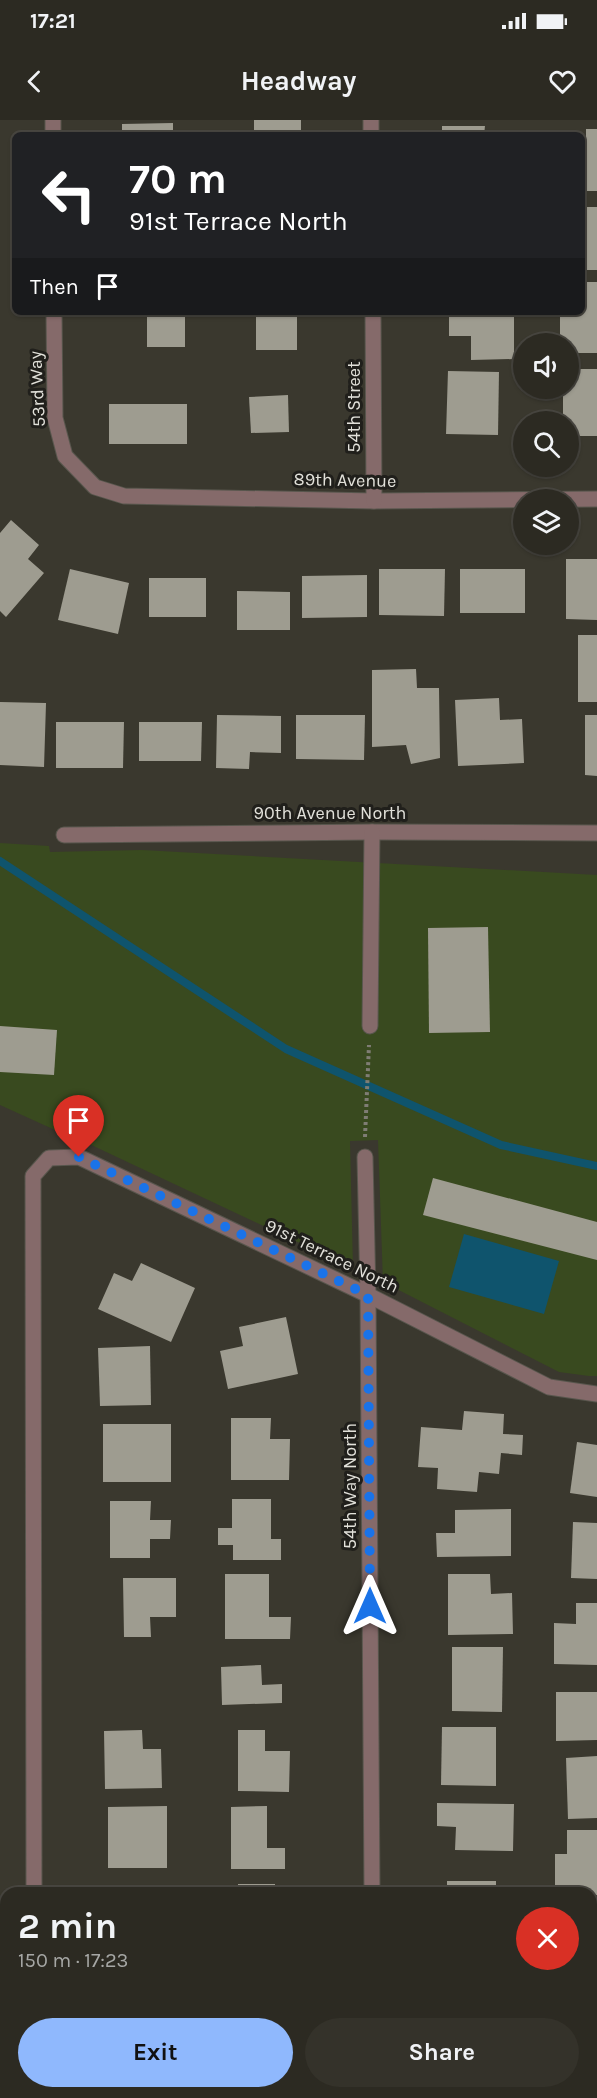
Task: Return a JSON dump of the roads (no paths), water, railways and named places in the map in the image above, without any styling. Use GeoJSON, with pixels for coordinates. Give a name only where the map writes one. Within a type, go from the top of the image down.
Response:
{"type":"FeatureCollection","features":[{"type":"Feature","properties":{"kind":"street","name":"53rd Way"},"geometry":{"type":"LineString","coordinates":[[54,315],[55,418],[65,456],[94,487]]}},
{"type":"Feature","properties":{"kind":"street","name":"54th Street"},"geometry":{"type":"LineString","coordinates":[[372,315],[374,501]]}},
{"type":"Feature","properties":{"kind":"street","name":"89th Avenue"},"geometry":{"type":"LineString","coordinates":[[94,487],[124,496],[374,501],[597,499]]}},
{"type":"Feature","properties":{"kind":"street","name":"90th Avenue North"},"geometry":{"type":"LineString","coordinates":[[64,835],[372,832],[597,833]]}},
{"type":"Feature","properties":{"kind":"street"},"geometry":{"type":"LineString","coordinates":[[370,1026],[372,832]]}},
{"type":"Feature","properties":{"kind":"street","name":"91st Terrace North"},"geometry":{"type":"LineString","coordinates":[[34,1887],[33,1176],[49,1158],[79,1157],[368,1295],[549,1387],[597,1394]]}},
{"type":"Feature","properties":{"kind":"street","name":"54th Way North"},"geometry":{"type":"LineString","coordinates":[[364,1157],[368,1295],[372,1887]]}},
{"type":"Feature","properties":{"kind":"water"},"geometry":{"type":"Polygon","coordinates":[[[464,1234],[559,1261],[544,1314],[449,1287],[464,1234]]]}},
{"type":"Feature","properties":{"kind":"waterway"},"geometry":{"type":"LineString","coordinates":[[0,861],[286,1049],[501,1145],[597,1166]]}}]}
